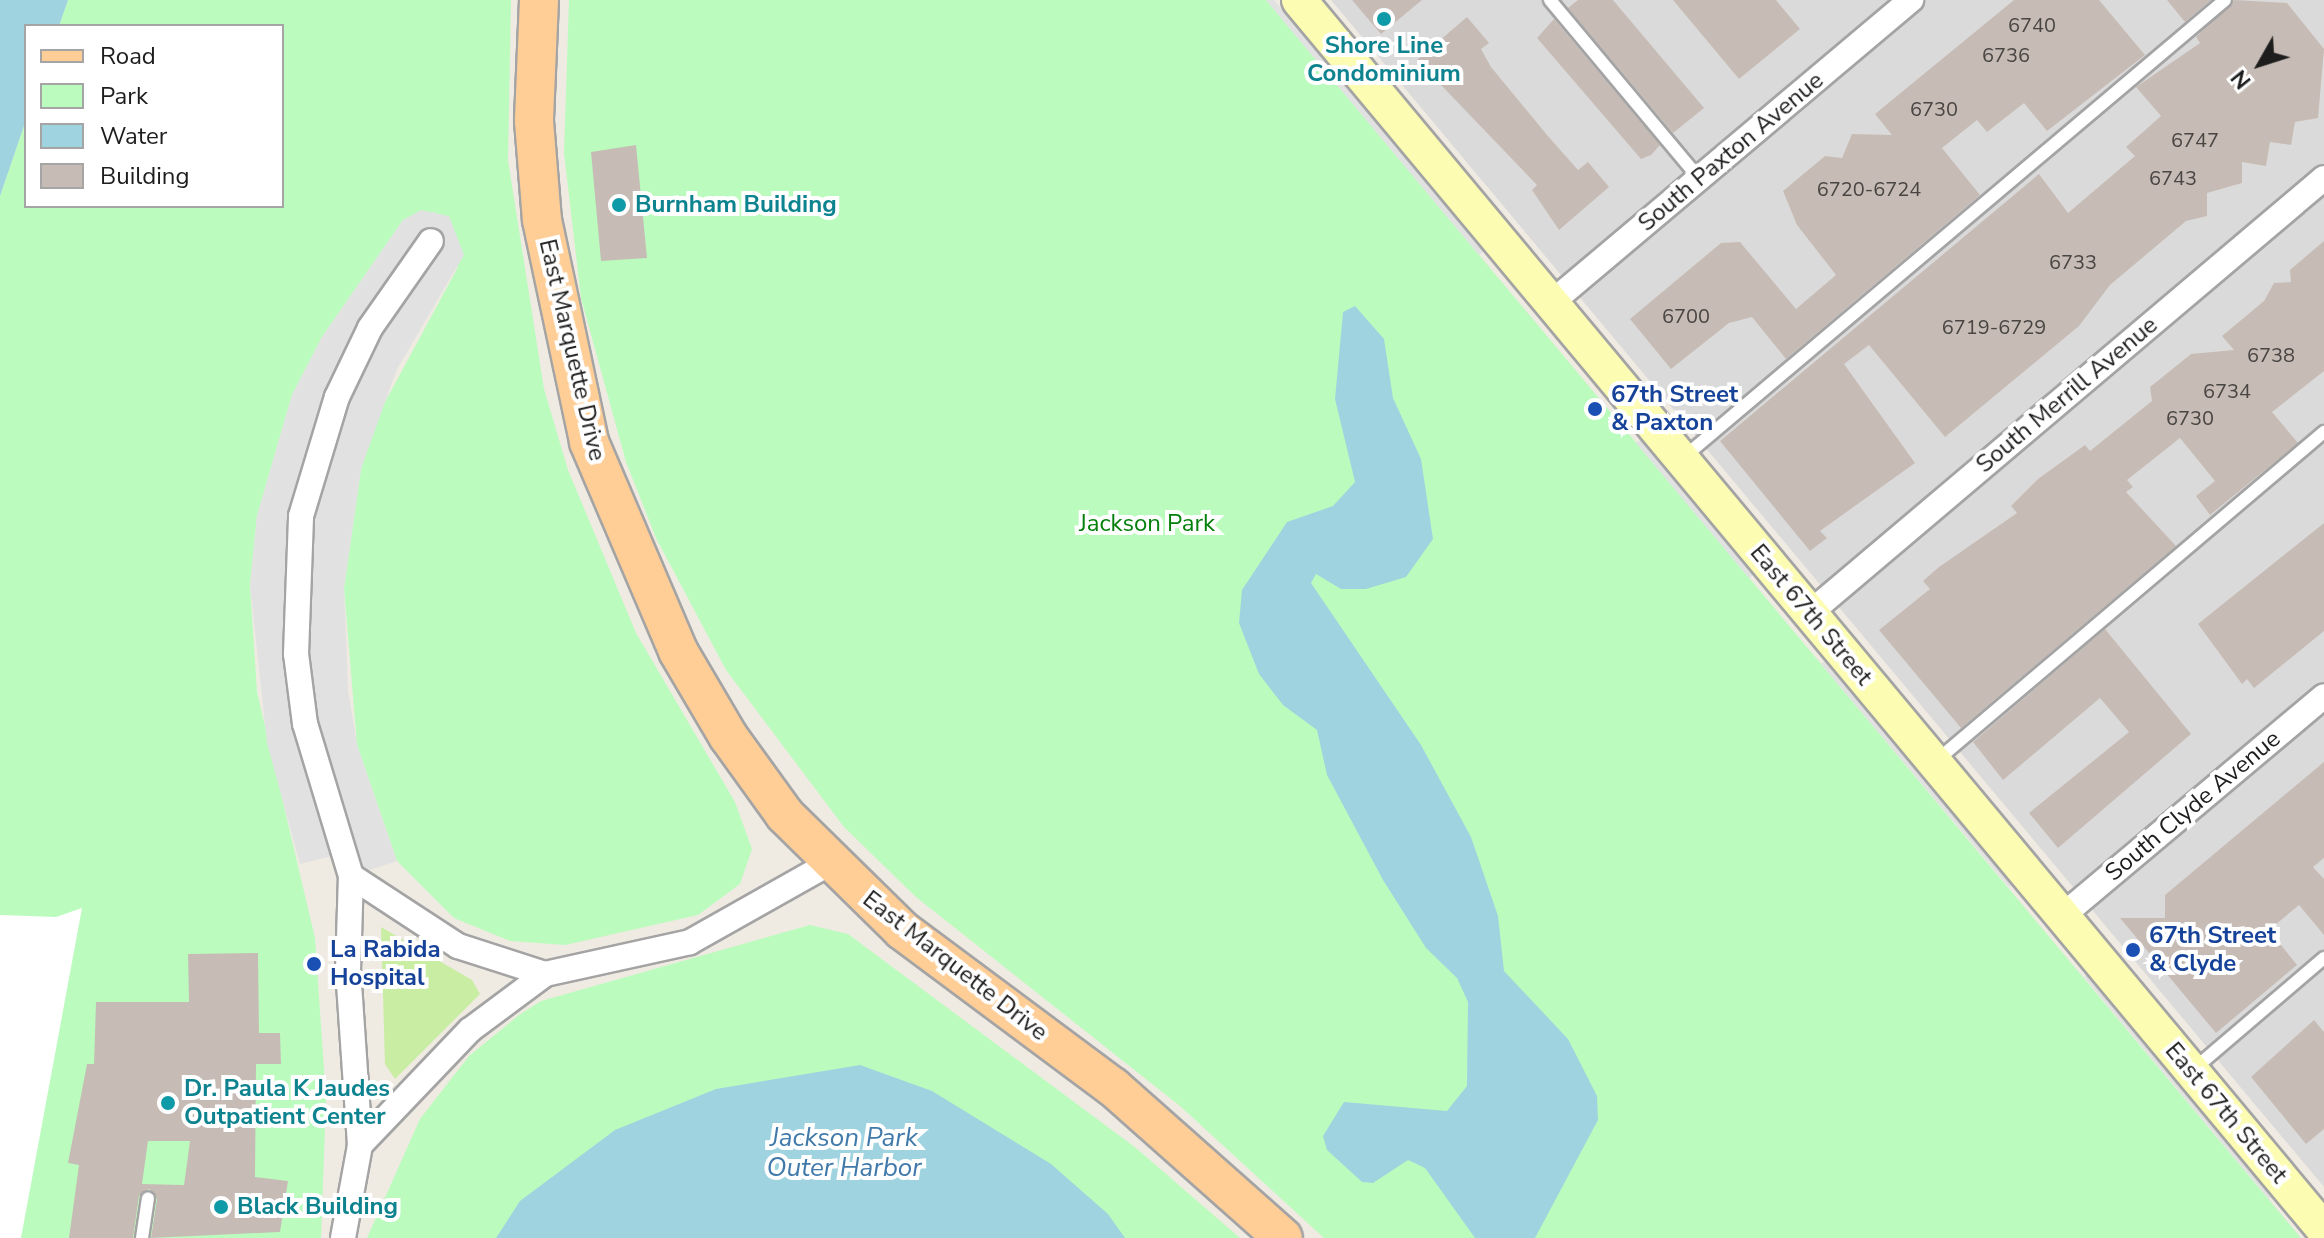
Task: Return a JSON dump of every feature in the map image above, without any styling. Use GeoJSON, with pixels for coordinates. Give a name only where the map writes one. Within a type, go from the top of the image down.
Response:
{"type":"FeatureCollection","features":[{"type":"Feature","properties":{"kind":"main road","name":"East Marquette Drive"},"geometry":{"type":"LineString","coordinates":[[539,0],[534,121],[542,220],[589,442],[678,651],[736,747],[830,863],[937,958],[1113,1087],[1283,1238]]}},
{"type":"Feature","properties":{"kind":"street","name":"East 67th Street"},"geometry":{"type":"LineString","coordinates":[[1299,0],[2191,1071],[2322,1223]]}},
{"type":"Feature","properties":{"kind":"street","name":"South Paxton Avenue"},"geometry":{"type":"LineString","coordinates":[[1551,303],[1911,0]]}},
{"type":"Feature","properties":{"kind":"street","name":"South Merrill Avenue"},"geometry":{"type":"LineString","coordinates":[[1811,612],[2324,178]]}},
{"type":"Feature","properties":{"kind":"street"},"geometry":{"type":"LineString","coordinates":[[343,1238],[360,1145],[348,970],[351,876],[303,710],[296,654],[301,516],[343,383],[370,328],[431,241]]}},
{"type":"Feature","properties":{"kind":"street","name":"South Clyde Avenue"},"geometry":{"type":"LineString","coordinates":[[2062,916],[2324,696]]}},
{"type":"Feature","properties":{"kind":"street"},"geometry":{"type":"LineString","coordinates":[[360,1145],[470,1030],[545,974],[690,942],[830,863]]}},
{"type":"Feature","properties":{"kind":"street"},"geometry":{"type":"LineString","coordinates":[[351,876],[458,946],[545,974]]}},
{"type":"Feature","properties":{"kind":"lane"},"geometry":{"type":"LineString","coordinates":[[1550,0],[1699,178]]}},
{"type":"Feature","properties":{"kind":"lane"},"geometry":{"type":"LineString","coordinates":[[1682,459],[2225,0]]}},
{"type":"Feature","properties":{"kind":"lane"},"geometry":{"type":"LineString","coordinates":[[1934,762],[2324,432]]}},
{"type":"Feature","properties":{"kind":"lane"},"geometry":{"type":"LineString","coordinates":[[2191,1071],[2324,958]]}},
{"type":"Feature","properties":{"kind":"lane"},"geometry":{"type":"LineString","coordinates":[[142,1238],[148,1198]]}},
{"type":"Feature","properties":{"kind":"shaded area"},"geometry":{"type":"Polygon","coordinates":[[[1266,0],[1274,0],[1485,250],[1479,255],[1266,0]]]}},
{"type":"Feature","properties":{"kind":"shaded area"},"geometry":{"type":"Polygon","coordinates":[[[1331,0],[2324,0],[2324,1187],[1331,0]]]}},
{"type":"Feature","properties":{"kind":"shaded area"},"geometry":{"type":"Polygon","coordinates":[[[421,210],[449,216],[464,255],[397,369],[361,469],[344,588],[348,690],[357,745],[397,861],[351,876],[343,853],[300,864],[267,743],[250,585],[257,516],[292,395],[322,337],[403,220],[421,210]]]}},
{"type":"Feature","properties":{"kind":"shaded area"},"geometry":{"type":"Polygon","coordinates":[[[1642,439],[1755,574],[1749,578],[1636,443],[1642,439]]]}},
{"type":"Feature","properties":{"kind":"shaded area"},"geometry":{"type":"Polygon","coordinates":[[[1827,659],[2013,883],[2009,887],[1821,664],[1827,659]]]}},
{"type":"Feature","properties":{"kind":"shaded area"},"geometry":{"type":"Polygon","coordinates":[[[2089,972],[2274,1195],[2269,1199],[2084,977],[2089,972]]]}},
{"type":"Feature","properties":{"kind":"green space"},"geometry":{"type":"Polygon","coordinates":[[[68,0],[511,0],[508,160],[544,389],[568,470],[636,633],[735,802],[752,849],[740,884],[698,915],[565,945],[510,941],[454,918],[397,861],[357,745],[344,588],[361,469],[378,415],[458,267],[435,212],[403,220],[322,337],[292,395],[257,516],[250,585],[257,692],[315,938],[326,1099],[321,1238],[0,1238],[0,196],[24,126],[24,208],[284,208],[284,24],[60,24],[68,0]]]}},
{"type":"Feature","properties":{"kind":"green space","name":"Jackson Park"},"geometry":{"type":"Polygon","coordinates":[[[569,0],[1266,0],[2301,1238],[1324,1238],[1180,1106],[916,897],[844,827],[726,670],[656,538],[626,462],[581,298],[564,153],[569,0]]]}},
{"type":"Feature","properties":{"kind":"green space"},"geometry":{"type":"Polygon","coordinates":[[[810,925],[848,934],[1136,1148],[1240,1238],[367,1238],[420,1119],[469,1056],[519,1015],[541,1001],[810,925]]]}},
{"type":"Feature","properties":{"kind":"green space"},"geometry":{"type":"Polygon","coordinates":[[[381,927],[472,980],[480,994],[395,1079],[385,1064],[381,927]]]}},
{"type":"Feature","properties":{"kind":"water"},"geometry":{"type":"Polygon","coordinates":[[[0,0],[68,0],[60,24],[24,24],[24,126],[0,196],[0,0]]]}},
{"type":"Feature","properties":{"kind":"water"},"geometry":{"type":"Polygon","coordinates":[[[1355,306],[1384,339],[1393,398],[1421,459],[1433,539],[1406,577],[1366,589],[1341,589],[1316,574],[1311,583],[1421,745],[1471,837],[1498,916],[1504,971],[1568,1039],[1597,1096],[1598,1120],[1535,1238],[1475,1238],[1425,1168],[1408,1160],[1373,1183],[1362,1182],[1327,1150],[1323,1136],[1344,1102],[1447,1111],[1467,1086],[1468,1002],[1457,978],[1426,948],[1383,880],[1327,775],[1317,730],[1283,705],[1259,674],[1239,623],[1242,590],[1287,522],[1333,506],[1355,482],[1335,399],[1343,312],[1355,306]]]}},
{"type":"Feature","properties":{"kind":"water","name":"Jackson Park Outer Harbor"},"geometry":{"type":"Polygon","coordinates":[[[860,1065],[932,1091],[1051,1164],[1108,1214],[1125,1238],[496,1238],[520,1201],[615,1130],[716,1089],[860,1065]]]}},
{"type":"Feature","properties":{"kind":"pier"},"geometry":{"type":"Polygon","coordinates":[[[82,908],[21,1238],[0,1238],[0,915],[56,917],[82,908]]]}},
{"type":"Feature","properties":{"kind":"building","name":"Shore Line Condominium"},"geometry":{"type":"Polygon","coordinates":[[[1352,0],[1422,0],[1381,34],[1352,0]]]}},
{"type":"Feature","properties":{"kind":"building"},"geometry":{"type":"Polygon","coordinates":[[[1578,0],[1613,0],[1704,108],[1673,133],[1568,8],[1578,0]]]}},
{"type":"Feature","properties":{"kind":"building"},"geometry":{"type":"Polygon","coordinates":[[[1673,0],[1776,0],[1800,29],[1739,79],[1673,0]]]}},
{"type":"Feature","properties":{"kind":"building"},"geometry":{"type":"Polygon","coordinates":[[[2014,0],[2099,0],[2145,55],[2047,131],[2024,103],[1987,132],[1977,120],[1942,148],[1980,195],[1786,359],[1752,317],[1729,323],[1671,369],[1630,319],[1721,243],[1740,242],[1796,309],[1836,275],[1797,225],[1783,191],[1825,156],[1842,158],[1852,134],[1892,135],[1875,114],[2014,0]]]}},
{"type":"Feature","properties":{"kind":"building"},"geometry":{"type":"Polygon","coordinates":[[[2167,0],[2211,0],[2185,22],[2167,0]]]}},
{"type":"Feature","properties":{"kind":"building"},"geometry":{"type":"Polygon","coordinates":[[[2234,0],[2287,3],[2324,49],[2318,118],[2295,122],[2291,145],[2270,142],[2266,166],[2242,162],[2242,183],[2207,193],[2207,216],[2186,221],[2110,285],[2079,326],[1945,437],[1869,345],[1844,364],[1915,463],[1820,531],[1827,538],[1810,551],[1720,441],[2039,174],[2068,213],[2135,156],[2126,147],[2161,116],[2136,87],[2200,43],[2196,37],[2234,0]]]}},
{"type":"Feature","properties":{"kind":"building"},"geometry":{"type":"Polygon","coordinates":[[[1467,17],[1489,43],[1481,49],[1491,67],[1547,135],[1578,170],[1588,162],[1609,187],[1559,230],[1532,190],[1537,185],[1417,60],[1467,17]]]}},
{"type":"Feature","properties":{"kind":"building"},"geometry":{"type":"Polygon","coordinates":[[[1554,19],[1660,145],[1651,155],[1641,159],[1537,38],[1554,19]]]}},
{"type":"Feature","properties":{"kind":"building","name":"Burnham Building"},"geometry":{"type":"Polygon","coordinates":[[[636,145],[647,258],[601,261],[591,152],[636,145]]]}},
{"type":"Feature","properties":{"kind":"building"},"geometry":{"type":"Polygon","coordinates":[[[2324,241],[2324,371],[2272,412],[2298,443],[2210,515],[2196,496],[2215,481],[2180,438],[2127,480],[2133,487],[2126,492],[2176,546],[1961,728],[1879,630],[1930,589],[1923,581],[1939,567],[2017,513],[2011,506],[2038,479],[2085,445],[2090,451],[2152,401],[2150,387],[2191,354],[2234,350],[2222,336],[2264,301],[2274,283],[2291,282],[2290,270],[2324,241]]]}},
{"type":"Feature","properties":{"kind":"building"},"geometry":{"type":"Polygon","coordinates":[[[2324,523],[2324,631],[2254,688],[2247,679],[2242,684],[2198,624],[2324,523]]]}},
{"type":"Feature","properties":{"kind":"building"},"geometry":{"type":"Polygon","coordinates":[[[2105,629],[2191,734],[2058,848],[2029,813],[2129,732],[2100,698],[2003,780],[1973,742],[2105,629]]]}},
{"type":"Feature","properties":{"kind":"building"},"geometry":{"type":"Polygon","coordinates":[[[2324,762],[2324,858],[2313,867],[2324,879],[2324,935],[2299,905],[2269,930],[2297,965],[2216,1033],[2120,918],[2165,918],[2165,895],[2324,762]]]}},
{"type":"Feature","properties":{"kind":"building","name":"Dr. Paula K Jaudes Outpatient Center"},"geometry":{"type":"Polygon","coordinates":[[[258,953],[259,1033],[280,1033],[281,1064],[256,1064],[255,1177],[288,1181],[280,1232],[151,1238],[157,1199],[149,1189],[139,1196],[133,1238],[69,1238],[79,1165],[68,1163],[87,1064],[94,1064],[96,1002],[189,1002],[188,954],[258,953]],[[148,1141],[142,1184],[184,1185],[190,1141],[148,1141]]]}},
{"type":"Feature","properties":{"kind":"building"},"geometry":{"type":"Polygon","coordinates":[[[2314,1020],[2324,1032],[2324,1129],[2306,1144],[2251,1077],[2314,1020]]]}},
{"type":"Feature","properties":{"kind":"place","name":"Shore Line Condominium"},"geometry":{"type":"Point","coordinates":[1384,19]}},
{"type":"Feature","properties":{"kind":"place","name":"Burnham Building"},"geometry":{"type":"Point","coordinates":[619,205]}},
{"type":"Feature","properties":{"kind":"place","name":"67th Street & Paxton"},"geometry":{"type":"Point","coordinates":[1595,409]}},
{"type":"Feature","properties":{"kind":"place","name":"67th Street & Clyde"},"geometry":{"type":"Point","coordinates":[2133,950]}},
{"type":"Feature","properties":{"kind":"place","name":"La Rabida Hospital"},"geometry":{"type":"Point","coordinates":[314,964]}},
{"type":"Feature","properties":{"kind":"place","name":"Dr. Paula K Jaudes Outpatient Center"},"geometry":{"type":"Point","coordinates":[168,1103]}},
{"type":"Feature","properties":{"kind":"place","name":"Black Building"},"geometry":{"type":"Point","coordinates":[221,1207]}}]}
